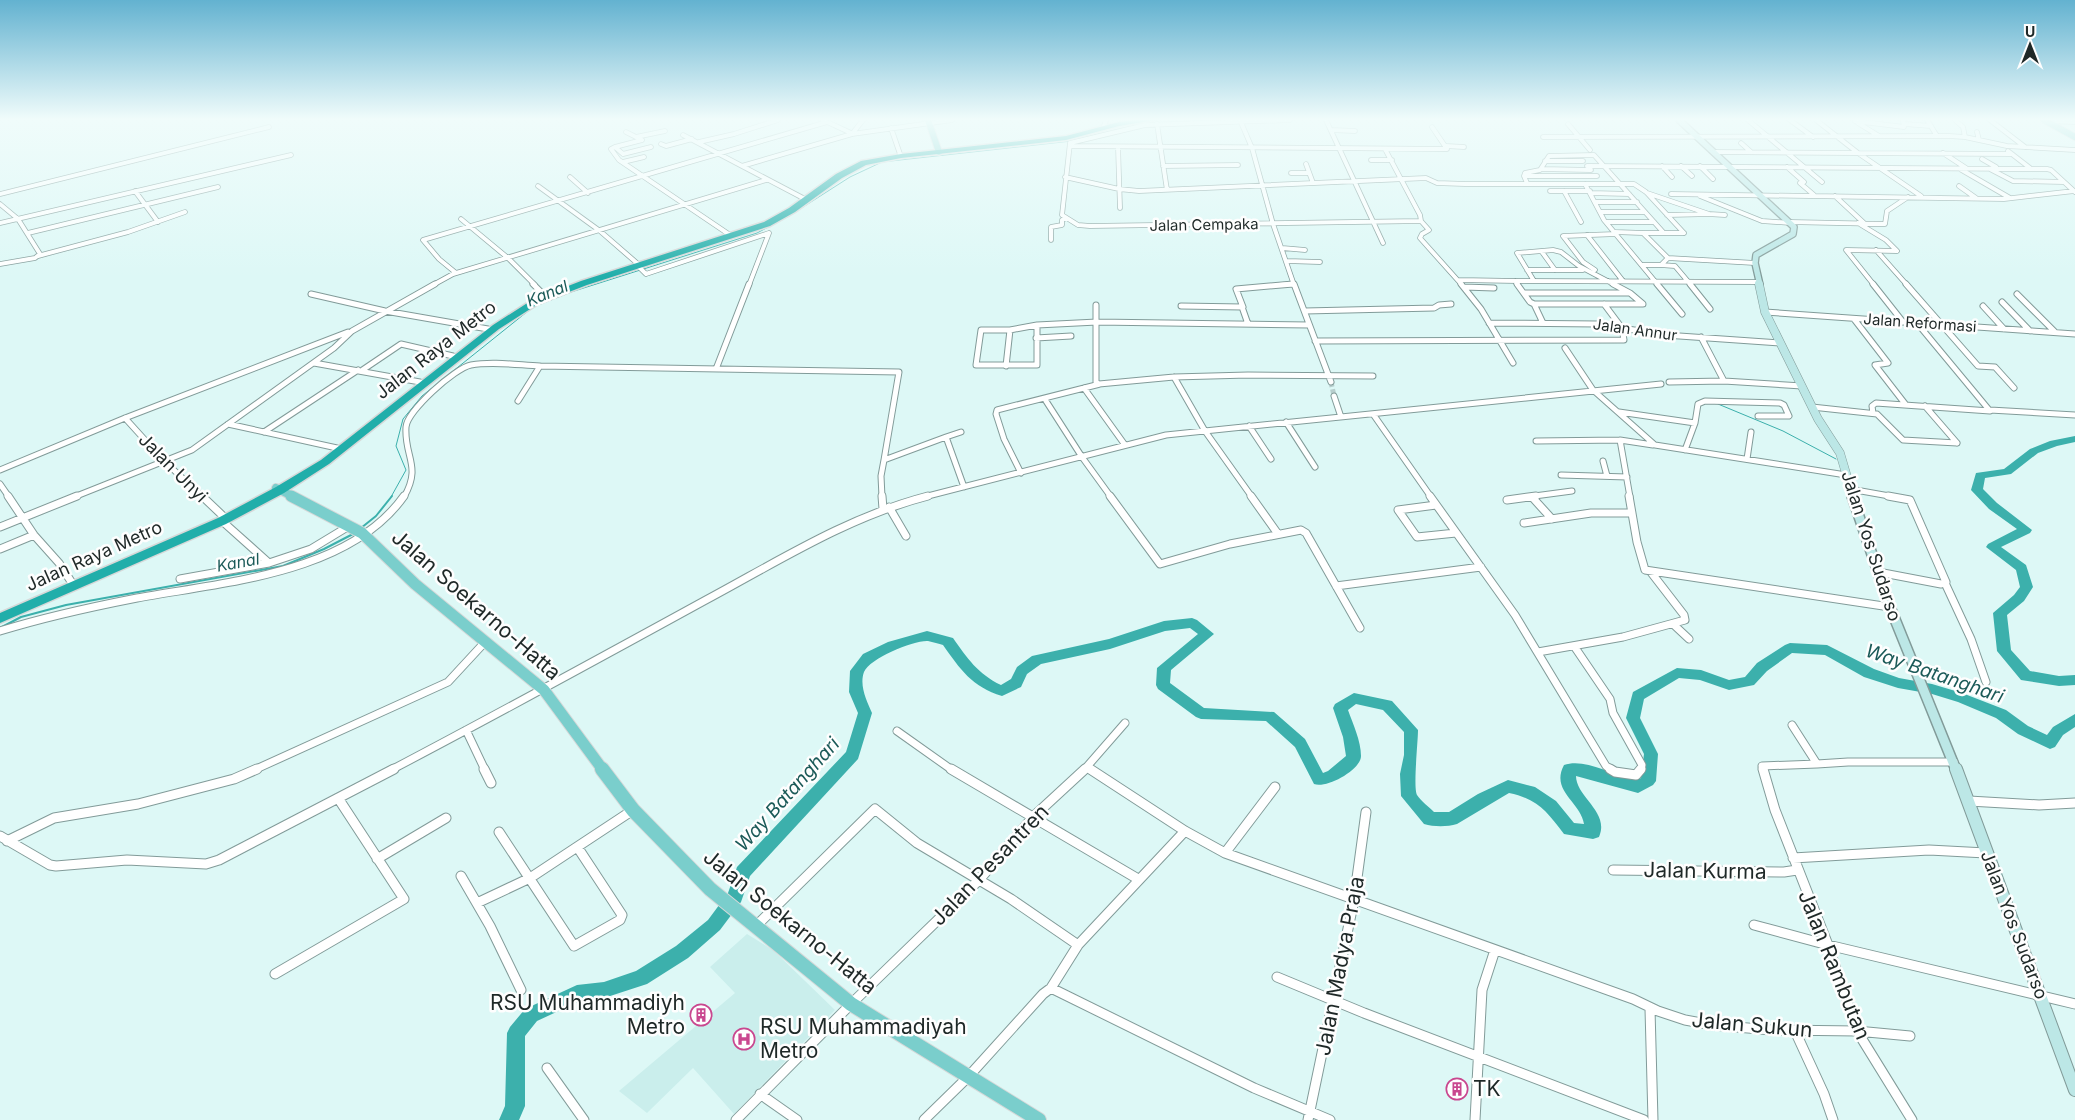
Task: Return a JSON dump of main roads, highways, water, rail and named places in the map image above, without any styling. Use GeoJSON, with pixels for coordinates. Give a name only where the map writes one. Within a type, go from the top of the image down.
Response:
{"type":"FeatureCollection","features":[{"type":"Feature","properties":{"kind":"highway","name":"Jalan Raya Metro"},"geometry":{"type":"LineString","coordinates":[[1,624],[72,583],[222,519],[278,489],[337,448],[452,356],[518,308],[544,295],[763,223],[811,194],[842,172]]}},
{"type":"Feature","properties":{"kind":"highway"},"geometry":{"type":"LineString","coordinates":[[278,489],[342,449],[511,316],[535,302],[567,288],[767,224],[844,172]]}},
{"type":"Feature","properties":{"kind":"highway"},"geometry":{"type":"LineString","coordinates":[[1,624],[222,519]]}},
{"type":"Feature","properties":{"kind":"main road","name":"Jalan Soekarno-Hatta"},"geometry":{"type":"LineString","coordinates":[[278,489],[357,531],[415,584],[544,690],[633,810],[710,889],[730,906],[851,1004],[1039,1120]]}},
{"type":"Feature","properties":{"kind":"waterway","name":"Kanal"},"geometry":{"type":"LineString","coordinates":[[391,497],[406,470],[396,446],[403,419],[422,396],[533,307],[571,292],[757,233],[789,216],[860,172]]}},
{"type":"Feature","properties":{"kind":"waterway"},"geometry":{"type":"LineString","coordinates":[[1718,404],[1783,431],[1836,459]]}},
{"type":"Feature","properties":{"kind":"waterway","name":"Way Batanghari"},"geometry":{"type":"LineString","coordinates":[[2075,439],[2054,443],[2034,451],[2007,472],[1980,475],[1977,490],[1993,506],[2026,530],[1992,547],[2022,568],[2027,587],[2019,598],[2000,613],[2004,651],[2026,676],[2059,681],[2075,680]]}},
{"type":"Feature","properties":{"kind":"waterway","name":"Kanal"},"geometry":{"type":"LineString","coordinates":[[361,528],[376,516],[392,496]]}},
{"type":"Feature","properties":{"kind":"waterway","name":"Kanal"},"geometry":{"type":"LineString","coordinates":[[0,628],[21,617],[66,605],[283,566],[324,549],[353,534]]}},
{"type":"Feature","properties":{"kind":"waterway","name":"Way Batanghari"},"geometry":{"type":"LineString","coordinates":[[509,1120],[515,1106],[516,1033],[531,1015],[577,994],[604,990],[641,978],[682,952],[714,925],[735,897],[743,872],[853,755],[865,713],[856,692],[857,671],[868,658],[893,645],[927,636],[948,641],[965,665],[982,682],[1002,691],[1016,683],[1022,671],[1037,660],[1110,644],[1164,626],[1192,623],[1207,634],[1164,668],[1163,685],[1201,713],[1269,716],[1300,743],[1319,780],[1333,776],[1354,758],[1350,737],[1340,708],[1354,698],[1387,705],[1411,730],[1411,755],[1408,774],[1409,796],[1430,819],[1451,819],[1508,786],[1530,791],[1551,806],[1570,829],[1593,832],[1589,813],[1573,794],[1568,784],[1569,769],[1587,772],[1638,787],[1648,781],[1651,754],[1633,718],[1638,696],[1658,686],[1677,673],[1701,675],[1729,685],[1749,681],[1762,667],[1790,648],[1827,650],[1869,673],[1898,683],[1932,689],[1962,698],[2001,714],[2023,730],[2050,743],[2058,731],[2075,720]]}},
{"type":"Feature","properties":{"kind":"tunnel"},"geometry":{"type":"LineString","coordinates":[[1331,382],[1334,396]]}},
{"type":"Feature","properties":{"kind":"place","name":"RSU Muhammadiyh Metro"},"geometry":{"type":"Point","coordinates":[701,1015]}},
{"type":"Feature","properties":{"kind":"place","name":"RSU Muhammadiyah Metro"},"geometry":{"type":"Point","coordinates":[744,1039]}},
{"type":"Feature","properties":{"kind":"place","name":"TK"},"geometry":{"type":"Point","coordinates":[1457,1089]}}]}
